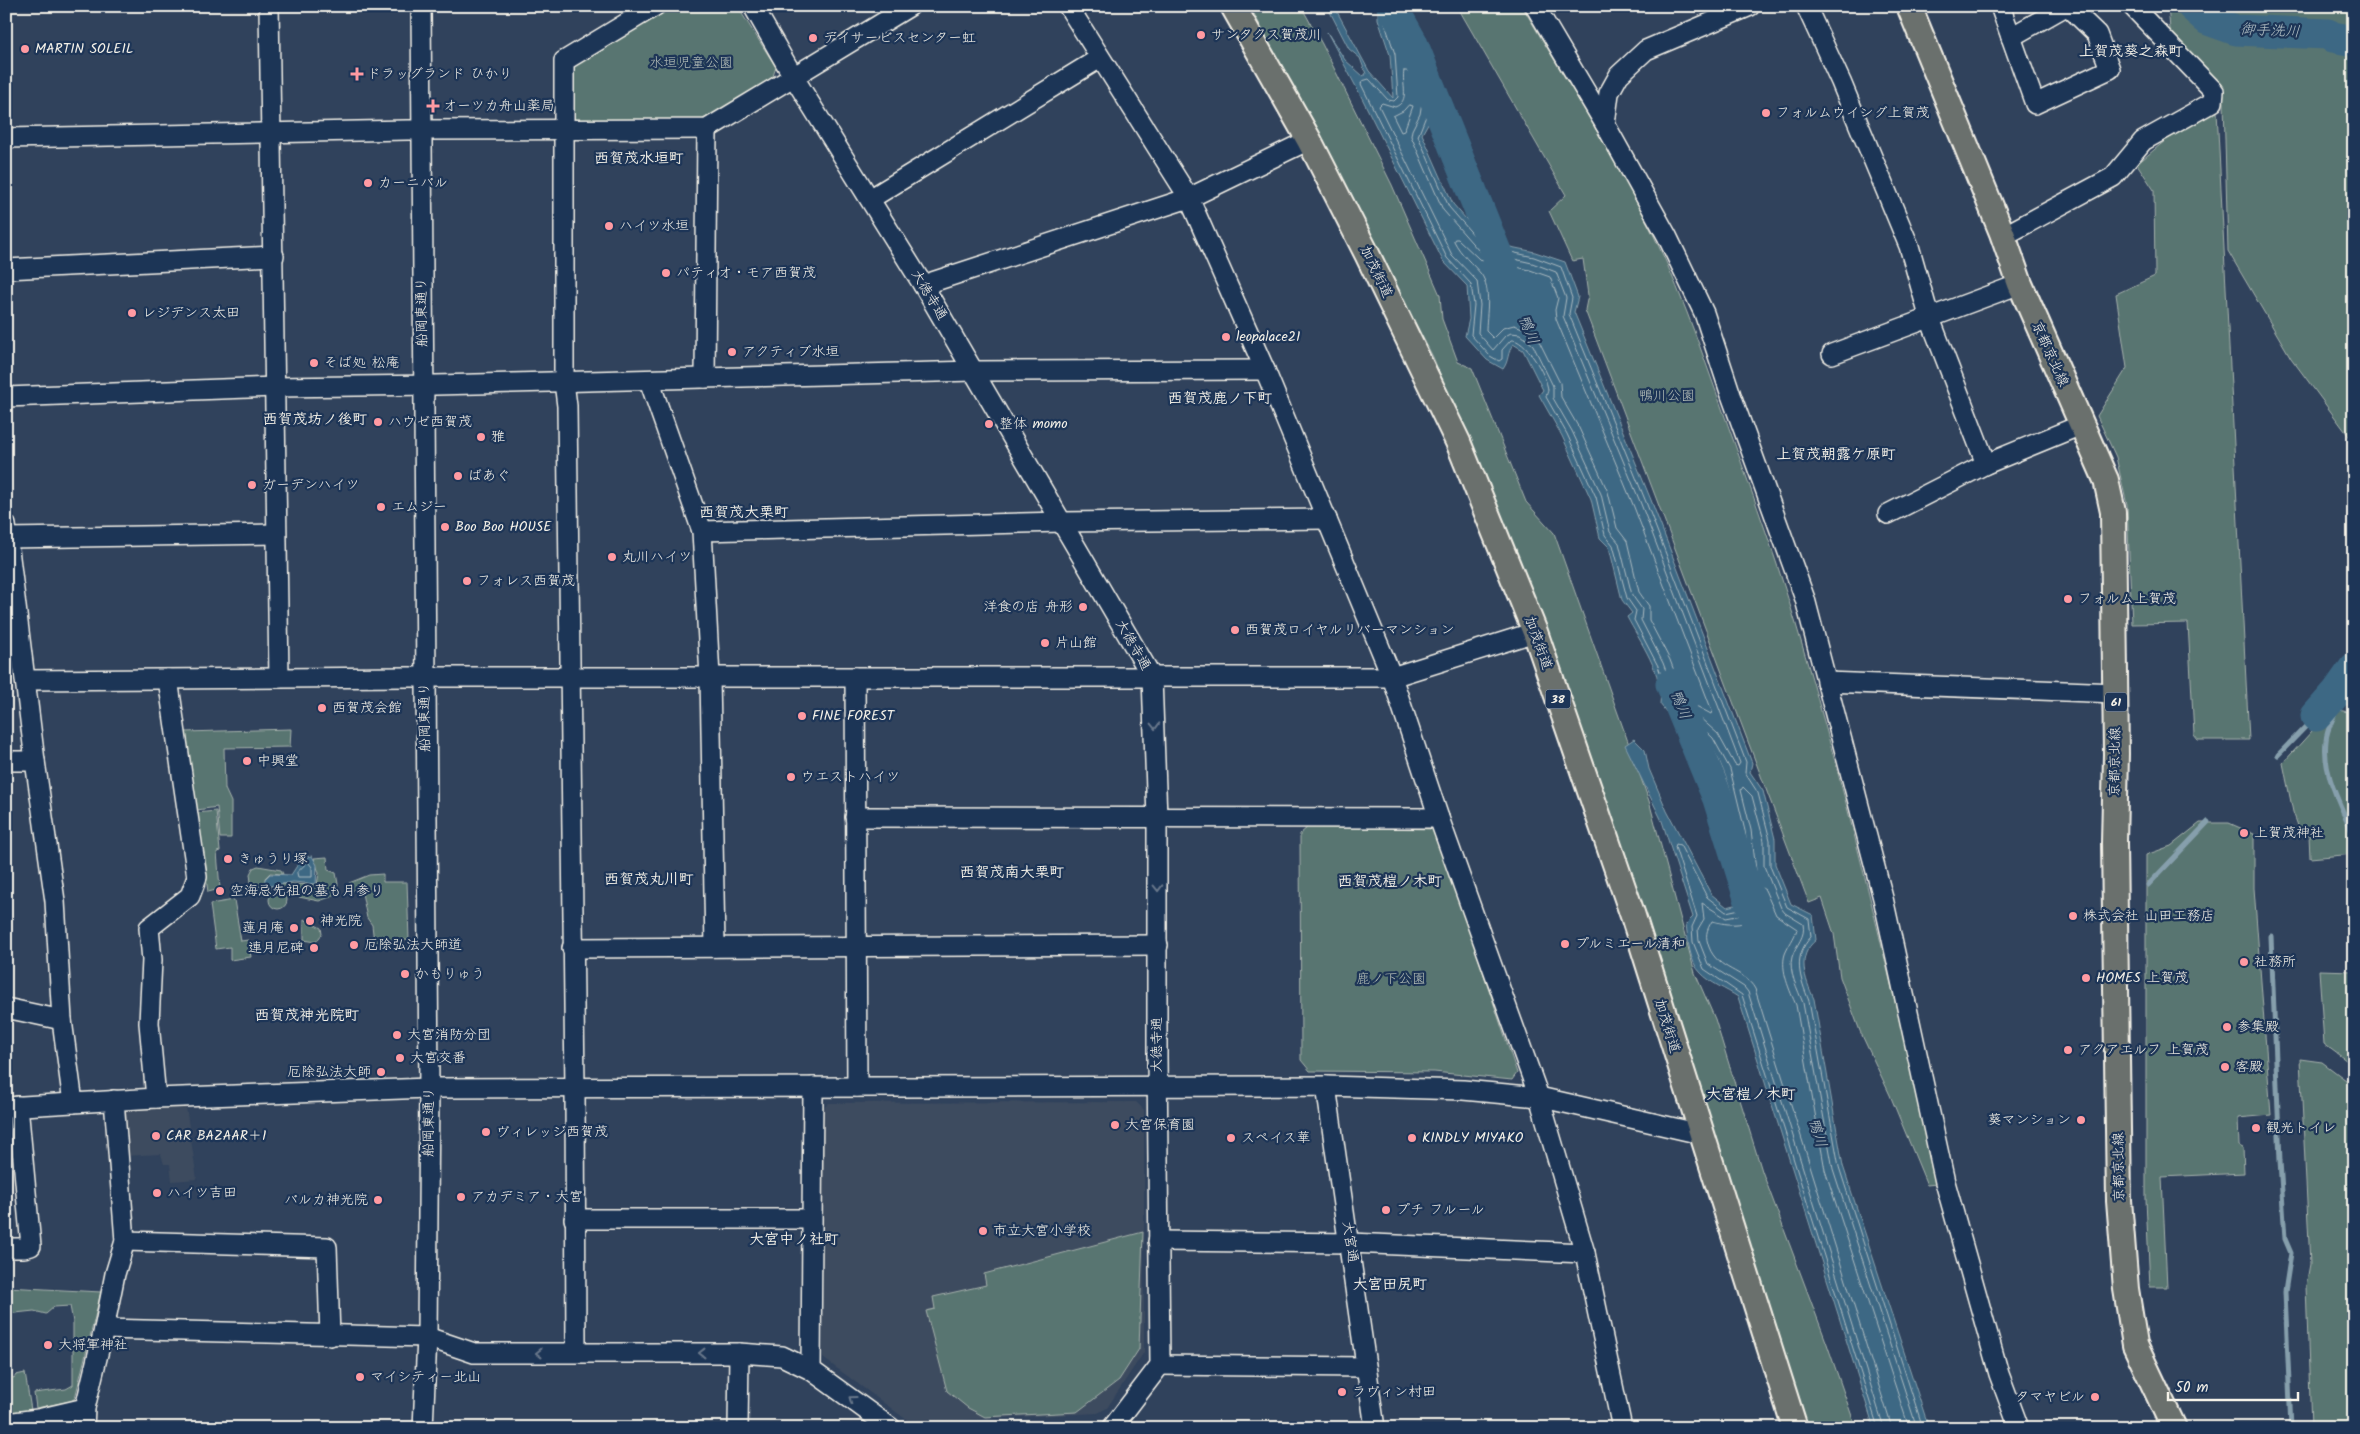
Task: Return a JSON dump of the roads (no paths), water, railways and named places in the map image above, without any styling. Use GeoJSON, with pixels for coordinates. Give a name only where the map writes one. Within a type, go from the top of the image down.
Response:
{"type":"FeatureCollection","features":[{"type":"Feature","properties":{"kind":"main road","name":"加茂街道"},"geometry":{"type":"LineString","coordinates":[[1233,6],[1309,140],[1368,254],[1458,442],[1535,632],[1633,916],[1700,1134],[1795,1428]]}},
{"type":"Feature","properties":{"kind":"main road","name":"京都京北線"},"geometry":{"type":"LineString","coordinates":[[1912,7],[2002,233],[2020,284],[2106,480],[2113,512],[2116,693],[2115,947],[2119,1200],[2126,1289],[2135,1345],[2174,1428]]}},
{"type":"Feature","properties":{"kind":"street"},"geometry":{"type":"LineString","coordinates":[[269,6],[279,678]]}},
{"type":"Feature","properties":{"kind":"street","name":"船岡東通り"},"geometry":{"type":"LineString","coordinates":[[420,6],[429,1088],[427,1338],[423,1428]]}},
{"type":"Feature","properties":{"kind":"street"},"geometry":{"type":"LineString","coordinates":[[576,1352],[575,1088],[567,406],[564,382],[564,61],[655,6]]}},
{"type":"Feature","properties":{"kind":"street","name":"大徳寺通"},"geometry":{"type":"LineString","coordinates":[[752,6],[793,76],[924,285],[1152,677],[1157,818],[1160,1365]]}},
{"type":"Feature","properties":{"kind":"street"},"geometry":{"type":"LineString","coordinates":[[6,138],[420,131],[706,129],[910,6]]}},
{"type":"Feature","properties":{"kind":"street"},"geometry":{"type":"LineString","coordinates":[[1068,6],[1189,198],[1265,370],[1392,677],[1439,818],[1539,1097],[1585,1253],[1622,1428]]}},
{"type":"Feature","properties":{"kind":"street"},"geometry":{"type":"LineString","coordinates":[[1535,6],[1605,124],[1667,236],[1704,313],[1731,395],[1805,599],[1883,898],[1945,1182],[1999,1374],[2018,1428]]}},
{"type":"Feature","properties":{"kind":"street"},"geometry":{"type":"LineString","coordinates":[[1605,124],[1609,93],[1619,75],[1646,50],[1750,6]]}},
{"type":"Feature","properties":{"kind":"street"},"geometry":{"type":"LineString","coordinates":[[1806,6],[1841,82],[1910,246],[1929,316],[1986,464]]}},
{"type":"Feature","properties":{"kind":"street"},"geometry":{"type":"LineString","coordinates":[[2000,6],[2011,37],[2035,104],[2110,69],[2097,34],[2067,6],[2011,37]]}},
{"type":"Feature","properties":{"kind":"street"},"geometry":{"type":"LineString","coordinates":[[2002,233],[2009,233],[2113,177],[2143,141],[2213,102],[2214,91],[2132,6]]}},
{"type":"Feature","properties":{"kind":"street"},"geometry":{"type":"LineString","coordinates":[[870,199],[1100,58]]}},
{"type":"Feature","properties":{"kind":"street"},"geometry":{"type":"LineString","coordinates":[[705,378],[706,129]]}},
{"type":"Feature","properties":{"kind":"street"},"geometry":{"type":"LineString","coordinates":[[924,285],[1189,198],[1309,140]]}},
{"type":"Feature","properties":{"kind":"street"},"geometry":{"type":"LineString","coordinates":[[6,270],[274,256]]}},
{"type":"Feature","properties":{"kind":"street"},"geometry":{"type":"LineString","coordinates":[[1832,354],[1929,316],[2020,284]]}},
{"type":"Feature","properties":{"kind":"street"},"geometry":{"type":"LineString","coordinates":[[6,397],[275,387],[564,382],[974,371],[1265,370]]}},
{"type":"Feature","properties":{"kind":"street"},"geometry":{"type":"LineString","coordinates":[[649,380],[702,531],[710,677],[715,948]]}},
{"type":"Feature","properties":{"kind":"street"},"geometry":{"type":"LineString","coordinates":[[1888,514],[1986,464],[2081,425]]}},
{"type":"Feature","properties":{"kind":"street"},"geometry":{"type":"LineString","coordinates":[[702,531],[1063,522],[1327,519]]}},
{"type":"Feature","properties":{"kind":"street"},"geometry":{"type":"LineString","coordinates":[[73,1103],[62,1020],[54,901],[7,534],[276,534]]}},
{"type":"Feature","properties":{"kind":"street"},"geometry":{"type":"LineString","coordinates":[[26,680],[425,677],[1392,677],[1535,632]]}},
{"type":"Feature","properties":{"kind":"street"},"geometry":{"type":"LineString","coordinates":[[855,677],[857,1087]]}},
{"type":"Feature","properties":{"kind":"street"},"geometry":{"type":"LineString","coordinates":[[156,1098],[149,1023],[152,960],[149,928],[190,896],[197,877],[168,679]]}},
{"type":"Feature","properties":{"kind":"street"},"geometry":{"type":"LineString","coordinates":[[1826,682],[2116,693]]}},
{"type":"Feature","properties":{"kind":"street"},"geometry":{"type":"LineString","coordinates":[[6,760],[35,760]]}},
{"type":"Feature","properties":{"kind":"street"},"geometry":{"type":"LineString","coordinates":[[856,817],[1439,818]]}},
{"type":"Feature","properties":{"kind":"street"},"geometry":{"type":"LineString","coordinates":[[572,948],[1158,945]]}},
{"type":"Feature","properties":{"kind":"street"},"geometry":{"type":"LineString","coordinates":[[6,1008],[62,1020]]}},
{"type":"Feature","properties":{"kind":"street"},"geometry":{"type":"LineString","coordinates":[[6,1248],[31,1246],[12,1107],[114,1100],[429,1088],[1326,1086],[1463,1090],[1539,1097],[1700,1134]]}},
{"type":"Feature","properties":{"kind":"street","name":"大宮通"},"geometry":{"type":"LineString","coordinates":[[1326,1086],[1375,1428]]}},
{"type":"Feature","properties":{"kind":"street"},"geometry":{"type":"LineString","coordinates":[[811,1370],[813,1087]]}},
{"type":"Feature","properties":{"kind":"street"},"geometry":{"type":"LineString","coordinates":[[84,1428],[85,1408],[115,1274],[125,1241],[114,1100]]}},
{"type":"Feature","properties":{"kind":"street"},"geometry":{"type":"LineString","coordinates":[[574,1219],[811,1219]]}},
{"type":"Feature","properties":{"kind":"street"},"geometry":{"type":"LineString","coordinates":[[1158,1240],[1350,1243],[1585,1253]]}},
{"type":"Feature","properties":{"kind":"street"},"geometry":{"type":"LineString","coordinates":[[125,1241],[327,1247],[330,1336]]}},
{"type":"Feature","properties":{"kind":"street"},"geometry":{"type":"LineString","coordinates":[[104,1329],[427,1338],[474,1353],[739,1353],[782,1356],[811,1370],[891,1428]]}},
{"type":"Feature","properties":{"kind":"street"},"geometry":{"type":"LineString","coordinates":[[738,1428],[739,1353]]}},
{"type":"Feature","properties":{"kind":"street"},"geometry":{"type":"LineString","coordinates":[[1102,1428],[1112,1427],[1160,1365],[1366,1366]]}},
{"type":"Feature","properties":{"kind":"street"},"geometry":{"type":"LineString","coordinates":[[6,1423],[38,1419],[85,1408]]}},
{"type":"Feature","properties":{"kind":"water"},"geometry":{"type":"Polygon","coordinates":[[[1327,6],[1334,6],[1369,71],[1393,98],[1390,55],[1378,19],[1378,6],[1398,6],[1406,22],[1416,64],[1435,93],[1431,118],[1422,134],[1453,204],[1486,242],[1535,252],[1565,262],[1578,297],[1574,312],[1651,500],[1752,763],[1750,772],[1763,791],[1775,839],[1775,864],[1791,904],[1813,915],[1816,940],[1806,953],[1804,968],[1805,976],[1814,999],[1843,1166],[1929,1428],[1874,1428],[1738,997],[1709,980],[1694,963],[1686,924],[1693,917],[1662,821],[1625,745],[1634,739],[1645,750],[1649,769],[1667,811],[1711,894],[1727,907],[1739,904],[1745,870],[1742,836],[1731,792],[1723,771],[1714,751],[1704,736],[1691,725],[1674,722],[1660,704],[1660,693],[1655,670],[1627,617],[1632,613],[1622,600],[1609,547],[1600,538],[1591,499],[1562,436],[1539,395],[1543,390],[1523,350],[1513,344],[1503,369],[1487,360],[1465,336],[1469,319],[1467,286],[1443,261],[1327,32],[1345,60],[1363,76],[1366,74],[1360,58],[1349,49],[1327,6]]]}},
{"type":"Feature","properties":{"kind":"water"},"geometry":{"type":"Polygon","coordinates":[[[312,856],[317,865],[316,884],[293,882],[270,886],[265,883],[265,879],[270,874],[291,875],[302,858],[312,856]]]}},
{"type":"Feature","properties":{"kind":"waterway","name":"鴨川"},"geometry":{"type":"LineString","coordinates":[[1392,6],[1412,42],[1509,284]]}},
{"type":"Feature","properties":{"kind":"waterway","name":"御手洗川"},"geometry":{"type":"LineString","coordinates":[[2192,6],[2208,20],[2236,30],[2328,34],[2333,37],[2354,41]]}},
{"type":"Feature","properties":{"kind":"waterway","name":"御手洗川"},"geometry":{"type":"LineString","coordinates":[[2316,716],[2337,692],[2354,668]]}},
{"type":"Feature","properties":{"kind":"waterway","name":"鴨川"},"geometry":{"type":"LineString","coordinates":[[1671,684],[1718,799],[1756,920]]}},
{"type":"Feature","properties":{"kind":"waterway"},"geometry":{"type":"LineString","coordinates":[[2337,692],[2336,712],[2326,741],[2327,766],[2334,790],[2354,837]]}},
{"type":"Feature","properties":{"kind":"waterway"},"geometry":{"type":"LineString","coordinates":[[2278,755],[2316,716]]}},
{"type":"Feature","properties":{"kind":"waterway"},"geometry":{"type":"LineString","coordinates":[[2148,885],[2208,822]]}},
{"type":"Feature","properties":{"kind":"waterway"},"geometry":{"type":"LineString","coordinates":[[2271,936],[2280,1161],[2285,1239],[2291,1253],[2285,1292],[2291,1428]]}},
{"type":"Feature","properties":{"kind":"place","name":"サンタクス賀茂川"},"geometry":{"type":"Point","coordinates":[1201,35]}},
{"type":"Feature","properties":{"kind":"place","name":"デイサービスセンター虹"},"geometry":{"type":"Point","coordinates":[813,38]}},
{"type":"Feature","properties":{"kind":"place","name":"MARTIN SOLEIL"},"geometry":{"type":"Point","coordinates":[25,49]}},
{"type":"Feature","properties":{"kind":"place","name":"ドラッグランド ひかり"},"geometry":{"type":"Point","coordinates":[357,74]}},
{"type":"Feature","properties":{"kind":"place","name":"オーツカ舟山薬局"},"geometry":{"type":"Point","coordinates":[433,106]}},
{"type":"Feature","properties":{"kind":"place","name":"フォルムウイング上賀茂"},"geometry":{"type":"Point","coordinates":[1766,113]}},
{"type":"Feature","properties":{"kind":"place","name":"カーニバル"},"geometry":{"type":"Point","coordinates":[368,183]}},
{"type":"Feature","properties":{"kind":"place","name":"ハイツ水垣"},"geometry":{"type":"Point","coordinates":[609,226]}},
{"type":"Feature","properties":{"kind":"place","name":"パティオ・モア西賀茂"},"geometry":{"type":"Point","coordinates":[666,273]}},
{"type":"Feature","properties":{"kind":"place","name":"レジデンス太田"},"geometry":{"type":"Point","coordinates":[132,313]}},
{"type":"Feature","properties":{"kind":"place","name":"leopalace21"},"geometry":{"type":"Point","coordinates":[1226,337]}},
{"type":"Feature","properties":{"kind":"place","name":"アクティブ水垣"},"geometry":{"type":"Point","coordinates":[732,352]}},
{"type":"Feature","properties":{"kind":"place","name":"そば処 松庵"},"geometry":{"type":"Point","coordinates":[314,363]}},
{"type":"Feature","properties":{"kind":"place","name":"ハウゼ西賀茂"},"geometry":{"type":"Point","coordinates":[378,422]}},
{"type":"Feature","properties":{"kind":"place","name":"整体 momo"},"geometry":{"type":"Point","coordinates":[989,424]}},
{"type":"Feature","properties":{"kind":"place","name":"雅"},"geometry":{"type":"Point","coordinates":[481,437]}},
{"type":"Feature","properties":{"kind":"place","name":"ばあぐ"},"geometry":{"type":"Point","coordinates":[458,476]}},
{"type":"Feature","properties":{"kind":"place","name":"ガーデンハイツ"},"geometry":{"type":"Point","coordinates":[252,485]}},
{"type":"Feature","properties":{"kind":"place","name":"エムジー"},"geometry":{"type":"Point","coordinates":[381,507]}},
{"type":"Feature","properties":{"kind":"place","name":"Boo Boo HOUSE"},"geometry":{"type":"Point","coordinates":[445,527]}},
{"type":"Feature","properties":{"kind":"place","name":"丸川ハイツ"},"geometry":{"type":"Point","coordinates":[612,557]}},
{"type":"Feature","properties":{"kind":"place","name":"フォレス西賀茂"},"geometry":{"type":"Point","coordinates":[467,581]}},
{"type":"Feature","properties":{"kind":"place","name":"フォルム上賀茂"},"geometry":{"type":"Point","coordinates":[2068,599]}},
{"type":"Feature","properties":{"kind":"place","name":"洋食の店 舟形"},"geometry":{"type":"Point","coordinates":[1083,607]}},
{"type":"Feature","properties":{"kind":"place","name":"西賀茂ロイヤルリバーマンション"},"geometry":{"type":"Point","coordinates":[1235,630]}},
{"type":"Feature","properties":{"kind":"place","name":"片山館"},"geometry":{"type":"Point","coordinates":[1045,643]}},
{"type":"Feature","properties":{"kind":"place","name":"西賀茂会館"},"geometry":{"type":"Point","coordinates":[322,708]}},
{"type":"Feature","properties":{"kind":"place","name":"FINE FOREST"},"geometry":{"type":"Point","coordinates":[802,716]}},
{"type":"Feature","properties":{"kind":"place","name":"中興堂"},"geometry":{"type":"Point","coordinates":[247,761]}},
{"type":"Feature","properties":{"kind":"place","name":"ウエストハイツ"},"geometry":{"type":"Point","coordinates":[791,777]}},
{"type":"Feature","properties":{"kind":"place","name":"上賀茂神社"},"geometry":{"type":"Point","coordinates":[2244,833]}},
{"type":"Feature","properties":{"kind":"place","name":"きゅうり塚"},"geometry":{"type":"Point","coordinates":[228,859]}},
{"type":"Feature","properties":{"kind":"place","name":"空海忌先祖の墓も月参り"},"geometry":{"type":"Point","coordinates":[220,891]}},
{"type":"Feature","properties":{"kind":"place","name":"株式会社 山田工務店"},"geometry":{"type":"Point","coordinates":[2073,916]}},
{"type":"Feature","properties":{"kind":"place","name":"神光院"},"geometry":{"type":"Point","coordinates":[310,921]}},
{"type":"Feature","properties":{"kind":"place","name":"蓮月庵"},"geometry":{"type":"Point","coordinates":[294,928]}},
{"type":"Feature","properties":{"kind":"place","name":"プルミエール清和"},"geometry":{"type":"Point","coordinates":[1565,944]}},
{"type":"Feature","properties":{"kind":"place","name":"厄除弘法大師道"},"geometry":{"type":"Point","coordinates":[354,945]}},
{"type":"Feature","properties":{"kind":"place","name":"連月尼碑"},"geometry":{"type":"Point","coordinates":[314,948]}},
{"type":"Feature","properties":{"kind":"place","name":"社務所"},"geometry":{"type":"Point","coordinates":[2244,962]}},
{"type":"Feature","properties":{"kind":"place","name":"かもりゅう"},"geometry":{"type":"Point","coordinates":[405,974]}},
{"type":"Feature","properties":{"kind":"place","name":"HOMES 上賀茂"},"geometry":{"type":"Point","coordinates":[2086,978]}},
{"type":"Feature","properties":{"kind":"place","name":"参集殿"},"geometry":{"type":"Point","coordinates":[2227,1027]}},
{"type":"Feature","properties":{"kind":"place","name":"大宮消防分団"},"geometry":{"type":"Point","coordinates":[397,1035]}},
{"type":"Feature","properties":{"kind":"place","name":"アクアエルフ 上賀茂"},"geometry":{"type":"Point","coordinates":[2068,1050]}},
{"type":"Feature","properties":{"kind":"place","name":"大宮交番"},"geometry":{"type":"Point","coordinates":[400,1058]}},
{"type":"Feature","properties":{"kind":"place","name":"客殿"},"geometry":{"type":"Point","coordinates":[2225,1067]}},
{"type":"Feature","properties":{"kind":"place","name":"厄除弘法大師"},"geometry":{"type":"Point","coordinates":[381,1072]}},
{"type":"Feature","properties":{"kind":"place","name":"葵マンション"},"geometry":{"type":"Point","coordinates":[2081,1120]}},
{"type":"Feature","properties":{"kind":"place","name":"大宮保育園"},"geometry":{"type":"Point","coordinates":[1115,1125]}},
{"type":"Feature","properties":{"kind":"place","name":"観光トイレ"},"geometry":{"type":"Point","coordinates":[2256,1128]}},
{"type":"Feature","properties":{"kind":"place","name":"ヴィレッジ西賀茂"},"geometry":{"type":"Point","coordinates":[486,1132]}},
{"type":"Feature","properties":{"kind":"place","name":"CAR BAZAAR＋1"},"geometry":{"type":"Point","coordinates":[156,1136]}},
{"type":"Feature","properties":{"kind":"place","name":"スペイス華"},"geometry":{"type":"Point","coordinates":[1231,1138]}},
{"type":"Feature","properties":{"kind":"place","name":"KINDLY MIYAKO"},"geometry":{"type":"Point","coordinates":[1412,1138]}},
{"type":"Feature","properties":{"kind":"place","name":"ハイツ吉田"},"geometry":{"type":"Point","coordinates":[157,1193]}},
{"type":"Feature","properties":{"kind":"place","name":"アカデミア・大宮"},"geometry":{"type":"Point","coordinates":[461,1197]}},
{"type":"Feature","properties":{"kind":"place","name":"バルカ神光院"},"geometry":{"type":"Point","coordinates":[378,1200]}},
{"type":"Feature","properties":{"kind":"place","name":"プチ フルール"},"geometry":{"type":"Point","coordinates":[1386,1210]}},
{"type":"Feature","properties":{"kind":"place","name":"市立大宮小学校"},"geometry":{"type":"Point","coordinates":[983,1231]}},
{"type":"Feature","properties":{"kind":"place","name":"大将軍神社"},"geometry":{"type":"Point","coordinates":[48,1345]}},
{"type":"Feature","properties":{"kind":"place","name":"マイシティ－北山"},"geometry":{"type":"Point","coordinates":[360,1377]}},
{"type":"Feature","properties":{"kind":"place","name":"ラヴィン村田"},"geometry":{"type":"Point","coordinates":[1342,1392]}},
{"type":"Feature","properties":{"kind":"place","name":"タマヤビル"},"geometry":{"type":"Point","coordinates":[2095,1397]}},
{"type":"Feature","properties":{"kind":"district","name":"上賀茂葵之森町"},"geometry":{"type":"Point","coordinates":[2131,52]}},
{"type":"Feature","properties":{"kind":"district","name":"西賀茂水垣町"},"geometry":{"type":"Point","coordinates":[639,159]}},
{"type":"Feature","properties":{"kind":"district","name":"西賀茂鹿ノ下町"},"geometry":{"type":"Point","coordinates":[1220,399]}},
{"type":"Feature","properties":{"kind":"district","name":"西賀茂坊ノ後町"},"geometry":{"type":"Point","coordinates":[315,420]}},
{"type":"Feature","properties":{"kind":"district","name":"上賀茂朝露ケ原町"},"geometry":{"type":"Point","coordinates":[1836,455]}},
{"type":"Feature","properties":{"kind":"district","name":"西賀茂大栗町"},"geometry":{"type":"Point","coordinates":[744,513]}},
{"type":"Feature","properties":{"kind":"district","name":"西賀茂南大栗町"},"geometry":{"type":"Point","coordinates":[1012,873]}},
{"type":"Feature","properties":{"kind":"district","name":"西賀茂丸川町"},"geometry":{"type":"Point","coordinates":[649,880]}},
{"type":"Feature","properties":{"kind":"district","name":"西賀茂榿ノ木町"},"geometry":{"type":"Point","coordinates":[1390,882]}},
{"type":"Feature","properties":{"kind":"district","name":"西賀茂神光院町"},"geometry":{"type":"Point","coordinates":[307,1016]}},
{"type":"Feature","properties":{"kind":"district","name":"大宮榿ノ木町"},"geometry":{"type":"Point","coordinates":[1751,1095]}},
{"type":"Feature","properties":{"kind":"district","name":"大宮中ノ社町"},"geometry":{"type":"Point","coordinates":[794,1240]}},
{"type":"Feature","properties":{"kind":"district","name":"大宮田尻町"},"geometry":{"type":"Point","coordinates":[1390,1285]}},
{"type":"Feature","properties":{"kind":"park label","name":"水垣児童公園"},"geometry":{"type":"Point","coordinates":[691,63]}},
{"type":"Feature","properties":{"kind":"park label","name":"鴨川公園"},"geometry":{"type":"Point","coordinates":[1667,396]}},
{"type":"Feature","properties":{"kind":"park label","name":"鹿ノ下公園"},"geometry":{"type":"Point","coordinates":[1391,979]}}]}
